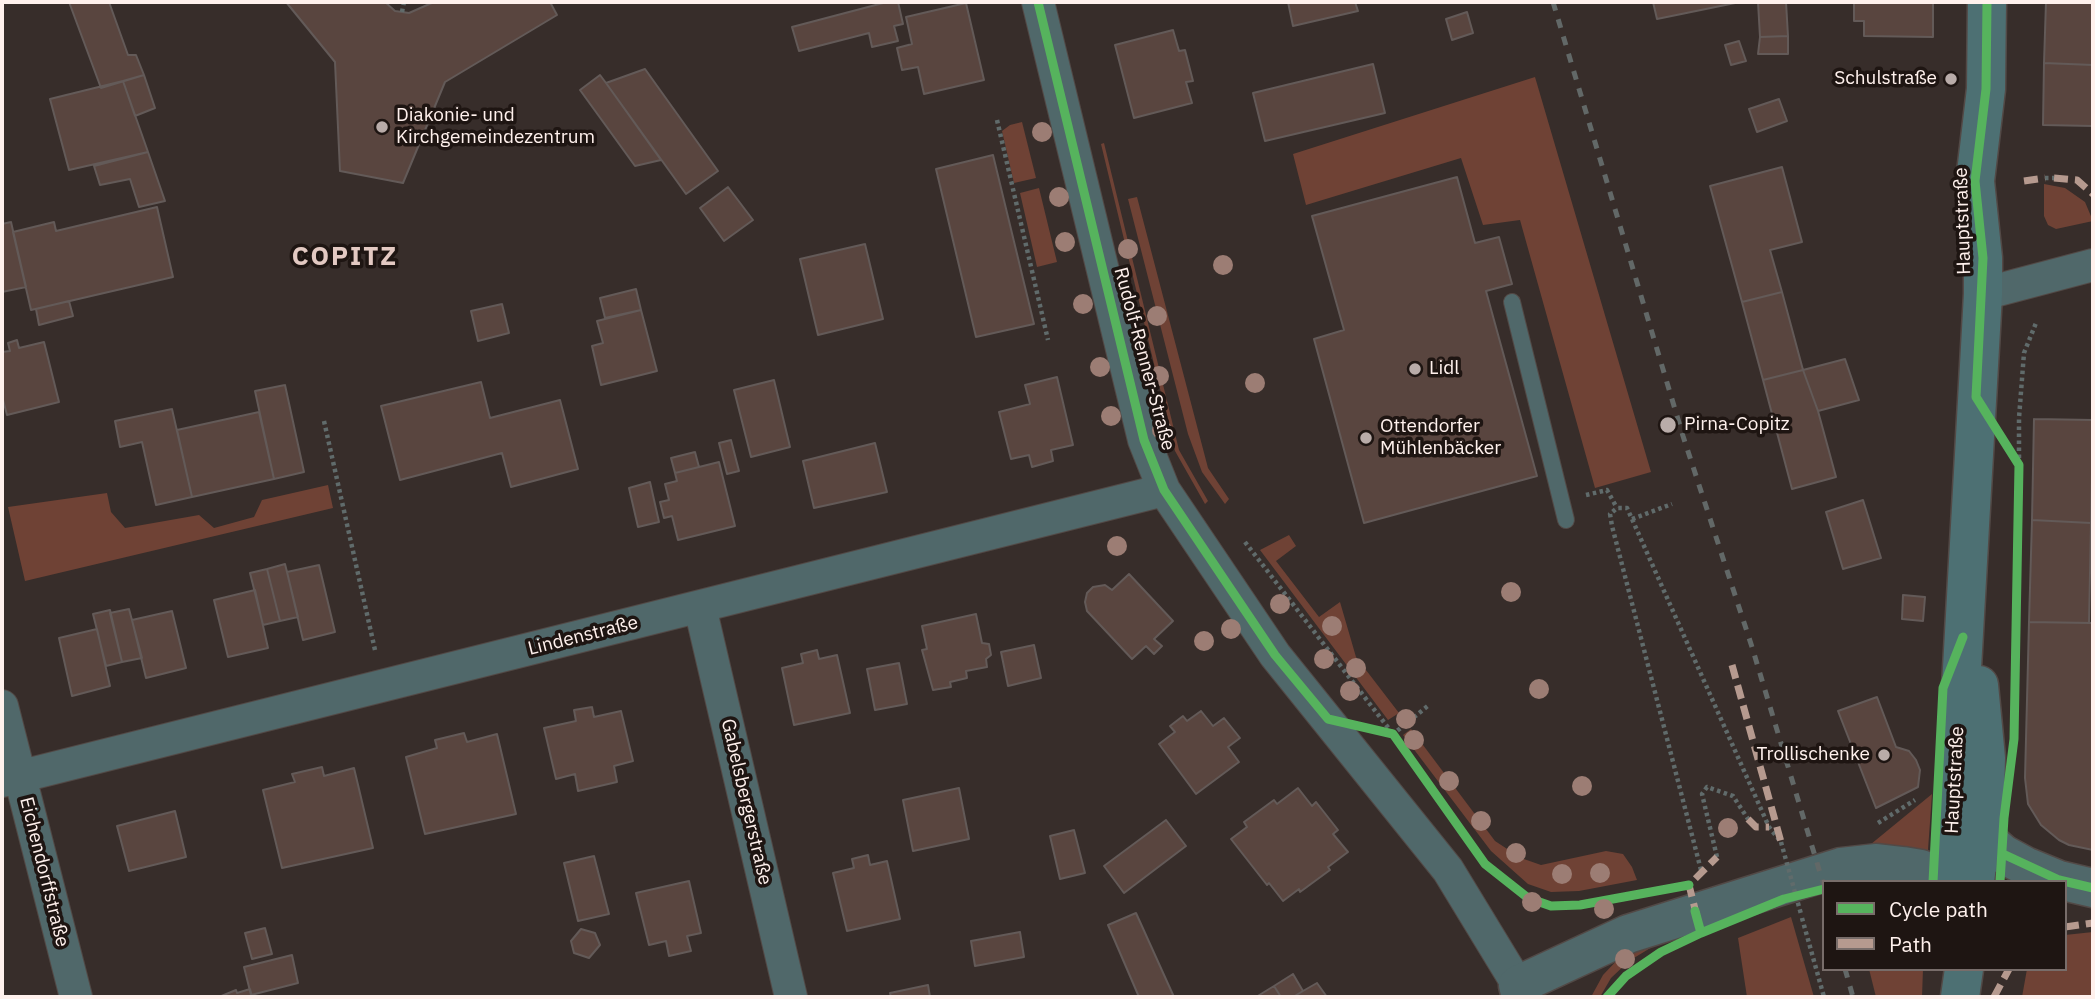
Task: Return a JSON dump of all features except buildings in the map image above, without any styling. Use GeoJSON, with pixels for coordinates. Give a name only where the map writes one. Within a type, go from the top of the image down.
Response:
{"type":"FeatureCollection","features":[{"type":"Feature","properties":{"kind":"main road","name":"Hauptstraße"},"geometry":{"type":"LineString","coordinates":[[1950,880],[1983,294],[1983,258],[1975,181],[1986,89],[1987,2]]}},
{"type":"Feature","properties":{"kind":"main road","name":"Hauptstraße"},"geometry":{"type":"LineString","coordinates":[[1967,552],[1986,758],[1985,798],[1975,880]]}},
{"type":"Feature","properties":{"kind":"main road"},"geometry":{"type":"LineString","coordinates":[[1951,971],[1952,997]]}},
{"type":"Feature","properties":{"kind":"main road"},"geometry":{"type":"LineString","coordinates":[[1960,997],[1964,971]]}},
{"type":"Feature","properties":{"kind":"street","name":"Rudolf-Renner-Straße"},"geometry":{"type":"LineString","coordinates":[[1038,2],[1144,440],[1164,490],[1275,655],[1448,870],[1520,991],[1628,934],[1841,867],[1877,863],[1903,866],[1920,869],[1939,880]]}},
{"type":"Feature","properties":{"kind":"street"},"geometry":{"type":"LineString","coordinates":[[1983,294],[2093,265]]}},
{"type":"Feature","properties":{"kind":"street","name":"Lindenstraße"},"geometry":{"type":"LineString","coordinates":[[10,779],[1164,490]]}},
{"type":"Feature","properties":{"kind":"street","name":"Gabelsbergerstraße"},"geometry":{"type":"LineString","coordinates":[[700,607],[791,997]]}},
{"type":"Feature","properties":{"kind":"street","name":"Eichendorffstraße"},"geometry":{"type":"LineString","coordinates":[[2,706],[10,779],[76,997]]}},
{"type":"Feature","properties":{"kind":"street"},"geometry":{"type":"LineString","coordinates":[[1980,834],[2003,854],[2059,880]]}},
{"type":"Feature","properties":{"kind":"street"},"geometry":{"type":"LineString","coordinates":[[2067,882],[2093,890]]}},
{"type":"Feature","properties":{"kind":"street"},"geometry":{"type":"LineString","coordinates":[[2067,896],[2093,890]]}},
{"type":"Feature","properties":{"kind":"lane"},"geometry":{"type":"LineString","coordinates":[[1512,302],[1566,520]]}},
{"type":"Feature","properties":{"kind":"path"},"geometry":{"type":"LineString","coordinates":[[402,12],[404,2]]}},
{"type":"Feature","properties":{"kind":"path"},"geometry":{"type":"LineString","coordinates":[[997,120],[1048,340]]}},
{"type":"Feature","properties":{"kind":"path"},"geometry":{"type":"LineString","coordinates":[[2045,178],[2054,178]]}},
{"type":"Feature","properties":{"kind":"path"},"geometry":{"type":"LineString","coordinates":[[2019,465],[2024,353],[2036,323]]}},
{"type":"Feature","properties":{"kind":"path"},"geometry":{"type":"LineString","coordinates":[[324,421],[383,685]]}},
{"type":"Feature","properties":{"kind":"path"},"geometry":{"type":"LineString","coordinates":[[1561,500],[1607,490],[1617,508]]}},
{"type":"Feature","properties":{"kind":"path"},"geometry":{"type":"LineString","coordinates":[[1632,519],[1672,504]]}},
{"type":"Feature","properties":{"kind":"path"},"geometry":{"type":"LineString","coordinates":[[1701,871],[1612,526],[1610,513],[1617,508],[1627,508],[1769,827],[1782,842],[1824,997]]}},
{"type":"Feature","properties":{"kind":"path"},"geometry":{"type":"LineString","coordinates":[[1242,538],[1393,734]]}},
{"type":"Feature","properties":{"kind":"path"},"geometry":{"type":"LineString","coordinates":[[1393,734],[1429,705]]}},
{"type":"Feature","properties":{"kind":"path"},"geometry":{"type":"LineString","coordinates":[[1328,719],[1393,734]]}},
{"type":"Feature","properties":{"kind":"path"},"geometry":{"type":"LineString","coordinates":[[1717,856],[1702,794],[1707,787],[1733,796],[1748,819]]}},
{"type":"Feature","properties":{"kind":"path"},"geometry":{"type":"LineString","coordinates":[[1877,823],[1923,795]]}},
{"type":"Feature","properties":{"kind":"path"},"geometry":{"type":"LineString","coordinates":[[1784,899],[1811,892]]}},
{"type":"Feature","properties":{"kind":"shaded area"},"geometry":{"type":"Polygon","coordinates":[[[1535,77],[1651,472],[1595,488],[1520,220],[1483,225],[1461,158],[1306,205],[1293,154],[1535,77]]]}},
{"type":"Feature","properties":{"kind":"shaded area"},"geometry":{"type":"Polygon","coordinates":[[[1022,122],[1036,178],[1014,183],[1002,131],[1010,125],[1022,122]]]}},
{"type":"Feature","properties":{"kind":"shaded area"},"geometry":{"type":"Polygon","coordinates":[[[1104,143],[1179,450],[1208,501],[1205,504],[1175,451],[1101,144],[1104,143]]]}},
{"type":"Feature","properties":{"kind":"shaded area"},"geometry":{"type":"Polygon","coordinates":[[[2044,184],[2065,188],[2085,202],[2093,221],[2056,229],[2048,225],[2044,216],[2044,184]]]}},
{"type":"Feature","properties":{"kind":"shaded area"},"geometry":{"type":"Polygon","coordinates":[[[1039,188],[1057,262],[1037,267],[1020,193],[1039,188]]]}},
{"type":"Feature","properties":{"kind":"shaded area"},"geometry":{"type":"Polygon","coordinates":[[[1137,197],[1208,468],[1229,499],[1225,504],[1202,472],[1188,434],[1128,199],[1137,197]]]}},
{"type":"Feature","properties":{"kind":"shaded area"},"geometry":{"type":"Polygon","coordinates":[[[328,485],[333,508],[25,581],[8,507],[107,493],[111,512],[125,528],[199,515],[214,528],[254,517],[262,500],[328,485]]]}},
{"type":"Feature","properties":{"kind":"shaded area"},"geometry":{"type":"Polygon","coordinates":[[[1289,535],[1296,546],[1276,561],[1319,617],[1340,602],[1356,657],[1399,713],[1388,720],[1260,550],[1289,535]]]}},
{"type":"Feature","properties":{"kind":"shaded area"},"geometry":{"type":"Polygon","coordinates":[[[1411,729],[1495,841],[1521,858],[1541,865],[1606,851],[1623,854],[1637,880],[1579,891],[1551,892],[1528,884],[1491,851],[1403,735],[1411,729]]]}},
{"type":"Feature","properties":{"kind":"shaded area"},"geometry":{"type":"Polygon","coordinates":[[[1932,794],[1928,850],[1864,853],[1865,849],[1932,794]]]}},
{"type":"Feature","properties":{"kind":"shaded area"},"geometry":{"type":"Polygon","coordinates":[[[1791,917],[1814,997],[1747,997],[1738,938],[1791,917]]]}},
{"type":"Feature","properties":{"kind":"shaded area"},"geometry":{"type":"Polygon","coordinates":[[[2093,932],[2093,997],[2022,997],[2027,971],[2067,971],[2067,935],[2093,932]]]}},
{"type":"Feature","properties":{"kind":"shaded area"},"geometry":{"type":"Polygon","coordinates":[[[1680,936],[1652,947],[1629,961],[1611,978],[1600,997],[1591,997],[1603,975],[1623,954],[1680,936]]]}},
{"type":"Feature","properties":{"kind":"shaded area"},"geometry":{"type":"Polygon","coordinates":[[[1870,971],[1923,971],[1922,997],[1876,997],[1870,971]]]}},
{"type":"Feature","properties":{"kind":"railway"},"geometry":{"type":"LineString","coordinates":[[1553,2],[1683,436],[1752,647],[1822,880]]}},
{"type":"Feature","properties":{"kind":"railway"},"geometry":{"type":"LineString","coordinates":[[1846,971],[1853,997]]}},
{"type":"Feature","properties":{"kind":"marked path"},"geometry":{"type":"LineString","coordinates":[[2024,181],[2045,178]]}},
{"type":"Feature","properties":{"kind":"marked path"},"geometry":{"type":"LineString","coordinates":[[2054,178],[2077,180],[2093,194]]}},
{"type":"Feature","properties":{"kind":"marked path"},"geometry":{"type":"LineString","coordinates":[[1732,665],[1781,842]]}},
{"type":"Feature","properties":{"kind":"marked path"},"geometry":{"type":"LineString","coordinates":[[1748,819],[1756,827],[1769,827]]}},
{"type":"Feature","properties":{"kind":"marked path"},"geometry":{"type":"LineString","coordinates":[[1697,917],[1689,885],[1717,857]]}},
{"type":"Feature","properties":{"kind":"marked path"},"geometry":{"type":"LineString","coordinates":[[2067,927],[2093,923]]}},
{"type":"Feature","properties":{"kind":"marked path"},"geometry":{"type":"LineString","coordinates":[[1994,997],[2008,971]]}},
{"type":"Feature","properties":{"kind":"cycle path"},"geometry":{"type":"LineString","coordinates":[[1038,2],[1144,440],[1164,490],[1275,655],[1328,719],[1393,734],[1485,864],[1528,898],[1551,906],[1580,905],[1689,885]]}},
{"type":"Feature","properties":{"kind":"cycle path"},"geometry":{"type":"LineString","coordinates":[[1987,2],[1986,89],[1975,181],[1983,258],[1976,397],[2019,465],[2014,739],[2004,818],[2000,880]]}},
{"type":"Feature","properties":{"kind":"cycle path"},"geometry":{"type":"LineString","coordinates":[[1933,880],[1943,688],[1963,637]]}},
{"type":"Feature","properties":{"kind":"cycle path"},"geometry":{"type":"LineString","coordinates":[[2003,854],[2059,880]]}},
{"type":"Feature","properties":{"kind":"cycle path"},"geometry":{"type":"LineString","coordinates":[[2067,882],[2093,888]]}},
{"type":"Feature","properties":{"kind":"cycle path"},"geometry":{"type":"LineString","coordinates":[[1701,933],[1784,899],[1822,890]]}},
{"type":"Feature","properties":{"kind":"cycle path"},"geometry":{"type":"LineString","coordinates":[[1607,997],[1626,976],[1661,952],[1701,933],[1695,911]]}},
{"type":"Feature","properties":{"kind":"place","name":"Schulstraße"},"geometry":{"type":"Point","coordinates":[1951,79]}},
{"type":"Feature","properties":{"kind":"place","name":"Diakonie- und Kirchgemeindezentrum"},"geometry":{"type":"Point","coordinates":[382,127]}},
{"type":"Feature","properties":{"kind":"place","name":"Lidl"},"geometry":{"type":"Point","coordinates":[1415,369]}},
{"type":"Feature","properties":{"kind":"place","name":"Pirna-Copitz"},"geometry":{"type":"Point","coordinates":[1668,425]}},
{"type":"Feature","properties":{"kind":"place","name":"Ottendorfer Mühlenbäcker"},"geometry":{"type":"Point","coordinates":[1366,438]}},
{"type":"Feature","properties":{"kind":"place","name":"Trollischenke"},"geometry":{"type":"Point","coordinates":[1884,755]}},
{"type":"Feature","properties":{"kind":"district","name":"COPITZ"},"geometry":{"type":"Point","coordinates":[345,257]}}]}
